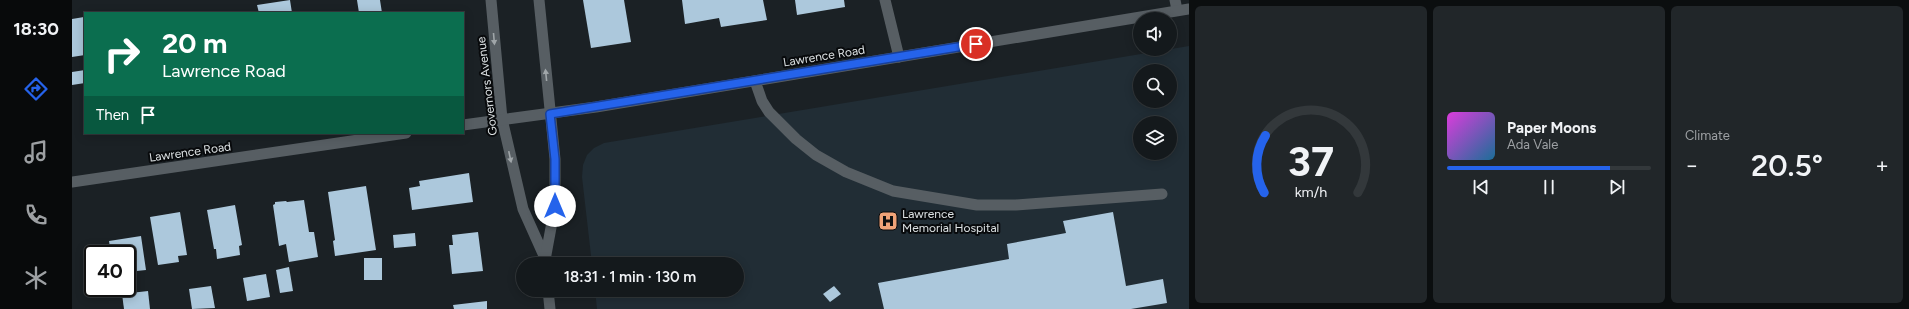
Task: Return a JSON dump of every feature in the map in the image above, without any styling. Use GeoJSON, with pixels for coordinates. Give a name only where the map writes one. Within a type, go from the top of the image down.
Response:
{"type":"FeatureCollection","features":[{"type":"Feature","properties":{"kind":"street","name":"Governors Avenue"},"geometry":{"type":"LineString","coordinates":[[491,0],[502,119],[523,209],[544,257]]}},
{"type":"Feature","properties":{"kind":"street","name":"Governors Avenue"},"geometry":{"type":"LineString","coordinates":[[539,0],[555,159],[555,206],[547,257]]}},
{"type":"Feature","properties":{"kind":"street"},"geometry":{"type":"LineString","coordinates":[[885,0],[899,57]]}},
{"type":"Feature","properties":{"kind":"street","name":"Lawrence Road"},"geometry":{"type":"LineString","coordinates":[[464,125],[550,114],[899,57],[1176,5],[1189,9]]}},
{"type":"Feature","properties":{"kind":"street"},"geometry":{"type":"LineString","coordinates":[[755,81],[768,112],[796,139],[816,155],[846,172],[893,191],[977,205],[1016,205],[1162,194]]}},
{"type":"Feature","properties":{"kind":"street","name":"Lawrence Road"},"geometry":{"type":"LineString","coordinates":[[72,182],[399,134]]}},
{"type":"Feature","properties":{"kind":"street"},"geometry":{"type":"LineString","coordinates":[[549,297],[550,309]]}},
{"type":"Feature","properties":{"kind":"shaded area","name":"Lawrence Memorial Hospital"},"geometry":{"type":"Polygon","coordinates":[[[1189,46],[1189,309],[597,309],[596,297],[744,297],[744,257],[591,257],[582,177],[583,165],[587,155],[594,148],[604,143],[1133,55],[1177,56],[1177,48],[1189,46]]]}},
{"type":"Feature","properties":{"kind":"building"},"geometry":{"type":"Polygon","coordinates":[[[290,0],[292,12],[259,12],[257,5],[290,0]]]}},
{"type":"Feature","properties":{"kind":"building"},"geometry":{"type":"Polygon","coordinates":[[[357,0],[380,0],[382,12],[359,12],[357,0]]]}},
{"type":"Feature","properties":{"kind":"building"},"geometry":{"type":"Polygon","coordinates":[[[583,0],[624,0],[631,42],[591,48],[583,0]]]}},
{"type":"Feature","properties":{"kind":"building"},"geometry":{"type":"Polygon","coordinates":[[[682,0],[763,0],[767,20],[721,27],[719,18],[685,24],[682,0]]]}},
{"type":"Feature","properties":{"kind":"building"},"geometry":{"type":"Polygon","coordinates":[[[795,0],[844,0],[845,7],[797,15],[795,0]]]}},
{"type":"Feature","properties":{"kind":"building"},"geometry":{"type":"Polygon","coordinates":[[[84,17],[84,55],[72,57],[72,19],[84,17]]]}},
{"type":"Feature","properties":{"kind":"building"},"geometry":{"type":"Polygon","coordinates":[[[84,70],[84,83],[72,85],[72,72],[84,70]]]}},
{"type":"Feature","properties":{"kind":"building"},"geometry":{"type":"Polygon","coordinates":[[[469,173],[473,202],[412,210],[409,188],[420,186],[419,181],[469,173]]]}},
{"type":"Feature","properties":{"kind":"building"},"geometry":{"type":"Polygon","coordinates":[[[366,186],[376,250],[335,256],[333,241],[335,240],[328,192],[366,186]]]}},
{"type":"Feature","properties":{"kind":"building"},"geometry":{"type":"Polygon","coordinates":[[[304,200],[309,232],[314,232],[318,257],[289,262],[286,244],[279,246],[273,205],[275,202],[304,200]]]}},
{"type":"Feature","properties":{"kind":"building"},"geometry":{"type":"Polygon","coordinates":[[[235,205],[242,245],[239,246],[240,255],[217,259],[207,210],[235,205]]]}},
{"type":"Feature","properties":{"kind":"building"},"geometry":{"type":"Polygon","coordinates":[[[180,212],[187,255],[178,256],[179,262],[158,265],[150,217],[180,212]]]}},
{"type":"Feature","properties":{"kind":"building"},"geometry":{"type":"Polygon","coordinates":[[[1113,212],[1126,286],[1163,279],[1167,303],[1131,309],[884,309],[878,283],[1009,259],[1007,244],[1066,233],[1063,221],[1113,212]]]}},
{"type":"Feature","properties":{"kind":"building"},"geometry":{"type":"Polygon","coordinates":[[[478,232],[483,271],[452,274],[449,245],[453,245],[452,235],[478,232]]]}},
{"type":"Feature","properties":{"kind":"building"},"geometry":{"type":"Polygon","coordinates":[[[415,233],[416,246],[394,248],[393,235],[415,233]]]}},
{"type":"Feature","properties":{"kind":"building"},"geometry":{"type":"Polygon","coordinates":[[[141,236],[146,270],[136,271],[136,245],[110,245],[109,241],[141,236]]]}},
{"type":"Feature","properties":{"kind":"building"},"geometry":{"type":"Polygon","coordinates":[[[364,258],[382,258],[382,280],[364,280],[364,258]]]}},
{"type":"Feature","properties":{"kind":"building"},"geometry":{"type":"Polygon","coordinates":[[[289,267],[293,291],[280,293],[276,270],[289,267]]]}},
{"type":"Feature","properties":{"kind":"building"},"geometry":{"type":"Polygon","coordinates":[[[266,274],[270,297],[247,301],[243,278],[266,274]]]}},
{"type":"Feature","properties":{"kind":"building"},"geometry":{"type":"Polygon","coordinates":[[[211,286],[215,308],[192,309],[189,289],[211,286]]]}},
{"type":"Feature","properties":{"kind":"building"},"geometry":{"type":"Polygon","coordinates":[[[834,286],[841,294],[830,302],[823,294],[834,286]]]}},
{"type":"Feature","properties":{"kind":"building"},"geometry":{"type":"Polygon","coordinates":[[[148,291],[150,309],[124,309],[122,297],[136,297],[136,292],[148,291]]]}},
{"type":"Feature","properties":{"kind":"building"},"geometry":{"type":"Polygon","coordinates":[[[487,301],[487,309],[454,309],[453,305],[487,301]]]}},
{"type":"Feature","properties":{"kind":"place","name":"Lawrence Memorial Hospital"},"geometry":{"type":"Point","coordinates":[888,221]}},
{"type":"Feature","properties":{"kind":"route"},"geometry":{"type":"LineString","coordinates":[[555,206],[555,159],[550,114],[976,44]]}}]}
